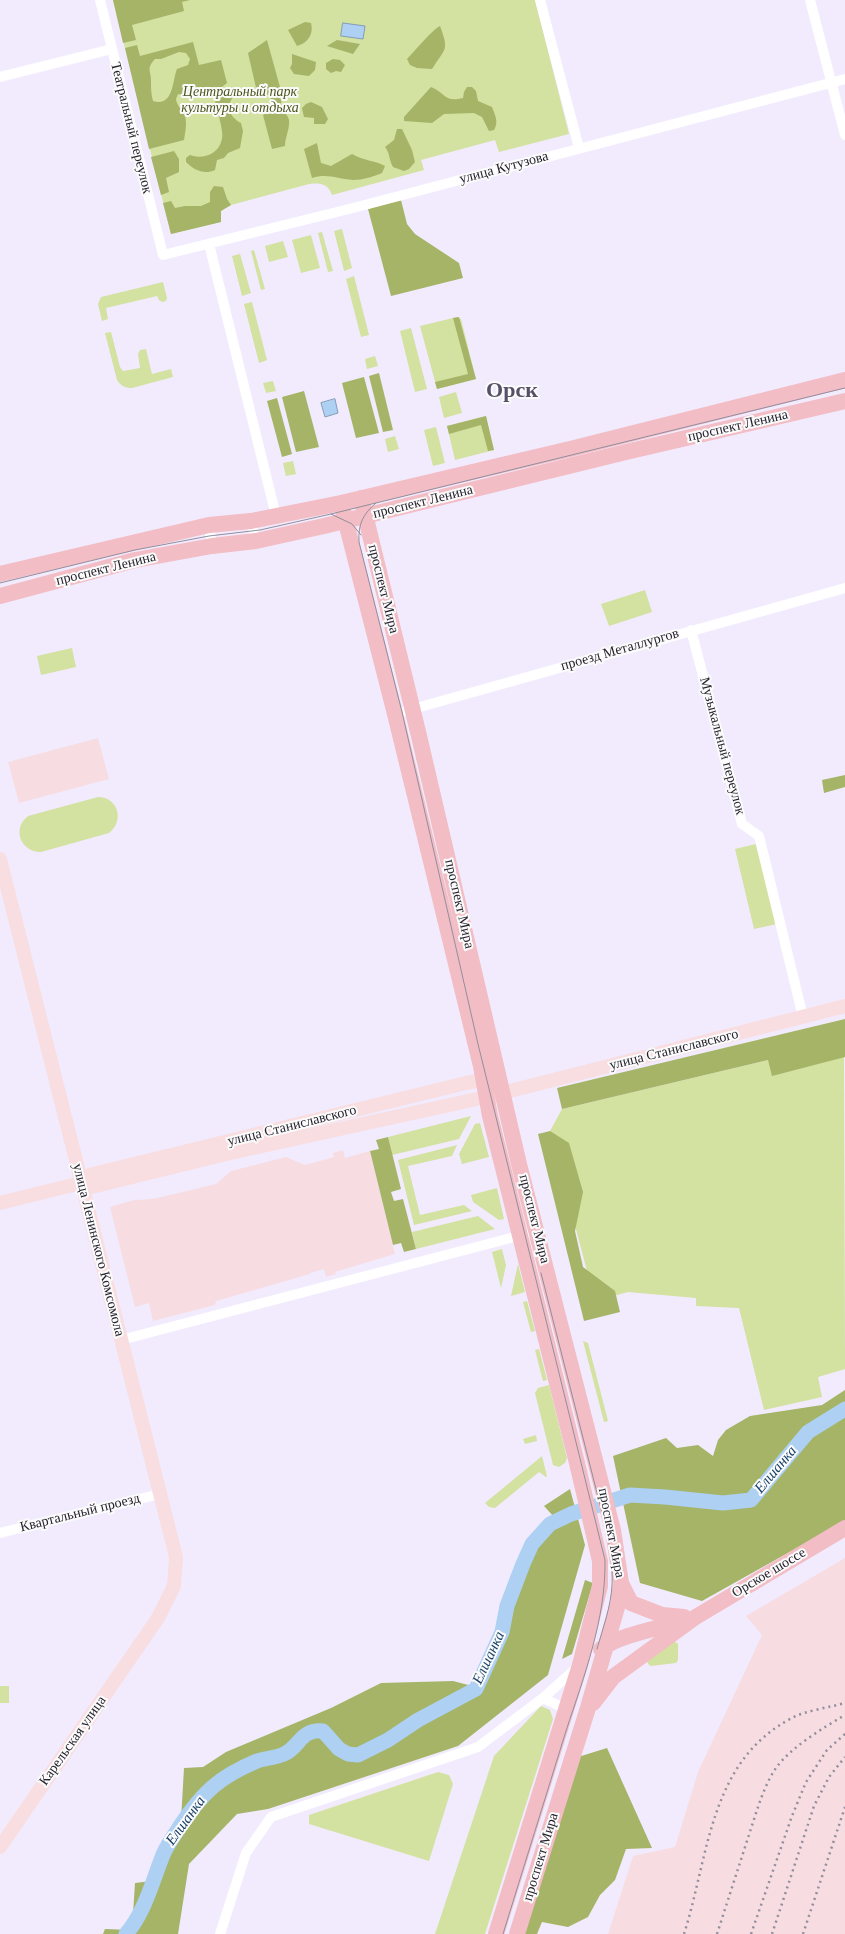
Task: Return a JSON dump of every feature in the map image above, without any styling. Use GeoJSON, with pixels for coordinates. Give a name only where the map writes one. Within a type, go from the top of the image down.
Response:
{"type":"FeatureCollection","features":[{"type":"Feature","properties":{"kind":"main road","name":"проспект Ленина"},"geometry":{"type":"LineString","coordinates":[[0,596],[136,560],[212,546],[256,540],[346,521],[506,481],[572,457],[616,438],[845,380]]}},
{"type":"Feature","properties":{"kind":"main road","name":"проспект Ленина"},"geometry":{"type":"LineString","coordinates":[[0,574],[208,525],[251,521],[341,503],[502,465],[621,453],[845,401]]}},
{"type":"Feature","properties":{"kind":"main road","name":"проспект Мира"},"geometry":{"type":"LineString","coordinates":[[361,498],[413,709],[502,1093],[613,1530],[621,1583],[618,1604],[607,1644],[517,1934]]}},
{"type":"Feature","properties":{"kind":"main road","name":"проспект Мира"},"geometry":{"type":"LineString","coordinates":[[341,503],[395,714],[481,1066],[482,1080],[519,1236],[600,1561],[600,1586],[580,1665],[496,1934]]}},
{"type":"Feature","properties":{"kind":"main road","name":"улица Ленинского Комсомола"},"geometry":{"type":"LineString","coordinates":[[0,859],[176,1557],[174,1586],[158,1618],[146,1636]]}},
{"type":"Feature","properties":{"kind":"main road","name":"улица Станиславского"},"geometry":{"type":"LineString","coordinates":[[0,1203],[81,1184],[92,1187],[226,1154],[486,1097],[845,1006]]}},
{"type":"Feature","properties":{"kind":"main road","name":"улица Станиславского"},"geometry":{"type":"LineString","coordinates":[[81,1184],[89,1175],[482,1080]]}},
{"type":"Feature","properties":{"kind":"main road"},"geometry":{"type":"LineString","coordinates":[[482,1080],[502,1093]]}},
{"type":"Feature","properties":{"kind":"main road","name":"Орское шоссе"},"geometry":{"type":"LineString","coordinates":[[694,1618],[845,1528]]}},
{"type":"Feature","properties":{"kind":"main road"},"geometry":{"type":"LineString","coordinates":[[621,1583],[632,1603],[662,1615],[694,1618]]}},
{"type":"Feature","properties":{"kind":"main road"},"geometry":{"type":"LineString","coordinates":[[580,1665],[607,1644],[694,1618]]}},
{"type":"Feature","properties":{"kind":"main road"},"geometry":{"type":"LineString","coordinates":[[566,1709],[587,1711],[613,1677],[694,1618]]}},
{"type":"Feature","properties":{"kind":"main road","name":"Карельская улица"},"geometry":{"type":"LineString","coordinates":[[0,1847],[146,1636]]}},
{"type":"Feature","properties":{"kind":"street","name":"Театральный переулок"},"geometry":{"type":"LineString","coordinates":[[100,0],[163,255]]}},
{"type":"Feature","properties":{"kind":"street"},"geometry":{"type":"LineString","coordinates":[[540,0],[579,148]]}},
{"type":"Feature","properties":{"kind":"street"},"geometry":{"type":"LineString","coordinates":[[810,0],[845,135]]}},
{"type":"Feature","properties":{"kind":"street"},"geometry":{"type":"LineString","coordinates":[[0,77],[112,49]]}},
{"type":"Feature","properties":{"kind":"street","name":"улица Кутузова"},"geometry":{"type":"LineString","coordinates":[[163,255],[845,79]]}},
{"type":"Feature","properties":{"kind":"street"},"geometry":{"type":"LineString","coordinates":[[209,244],[276,516]]}},
{"type":"Feature","properties":{"kind":"street"},"geometry":{"type":"LineString","coordinates":[[740,407],[744,425]]}},
{"type":"Feature","properties":{"kind":"street"},"geometry":{"type":"LineString","coordinates":[[616,438],[621,453]]}},
{"type":"Feature","properties":{"kind":"street"},"geometry":{"type":"LineString","coordinates":[[502,465],[506,481]]}},
{"type":"Feature","properties":{"kind":"street"},"geometry":{"type":"LineString","coordinates":[[251,521],[256,540]]}},
{"type":"Feature","properties":{"kind":"street"},"geometry":{"type":"LineString","coordinates":[[208,525],[212,546]]}},
{"type":"Feature","properties":{"kind":"street"},"geometry":{"type":"LineString","coordinates":[[132,543],[136,560]]}},
{"type":"Feature","properties":{"kind":"street"},"geometry":{"type":"LineString","coordinates":[[95,552],[99,570]]}},
{"type":"Feature","properties":{"kind":"street"},"geometry":{"type":"LineString","coordinates":[[40,565],[44,584]]}},
{"type":"Feature","properties":{"kind":"street"},"geometry":{"type":"LineString","coordinates":[[21,569],[26,589]]}},
{"type":"Feature","properties":{"kind":"street","name":"проезд Металлургов"},"geometry":{"type":"LineString","coordinates":[[395,714],[845,588]]}},
{"type":"Feature","properties":{"kind":"street","name":"Музыкальный переулок"},"geometry":{"type":"LineString","coordinates":[[691,630],[742,824],[759,836],[803,1017]]}},
{"type":"Feature","properties":{"kind":"street"},"geometry":{"type":"LineString","coordinates":[[380,656],[398,652]]}},
{"type":"Feature","properties":{"kind":"street"},"geometry":{"type":"LineString","coordinates":[[401,740],[419,736]]}},
{"type":"Feature","properties":{"kind":"street"},"geometry":{"type":"LineString","coordinates":[[431,866],[449,862]]}},
{"type":"Feature","properties":{"kind":"street"},"geometry":{"type":"LineString","coordinates":[[452,948],[468,944]]}},
{"type":"Feature","properties":{"kind":"street"},"geometry":{"type":"LineString","coordinates":[[459,977],[475,973]]}},
{"type":"Feature","properties":{"kind":"street"},"geometry":{"type":"LineString","coordinates":[[121,1340],[537,1231]]}},
{"type":"Feature","properties":{"kind":"street","name":"Квартальный проезд"},"geometry":{"type":"LineString","coordinates":[[0,1533],[160,1494]]}},
{"type":"Feature","properties":{"kind":"street"},"geometry":{"type":"LineString","coordinates":[[220,1934],[246,1853],[271,1816],[478,1747],[543,1698],[580,1665]]}},
{"type":"Feature","properties":{"kind":"street"},"geometry":{"type":"LineString","coordinates":[[543,1698],[566,1709]]}},
{"type":"Feature","properties":{"kind":"shaded area"},"geometry":{"type":"Polygon","coordinates":[[[98,738],[109,779],[19,803],[8,762],[98,738]]]}},
{"type":"Feature","properties":{"kind":"shaded area"},"geometry":{"type":"Polygon","coordinates":[[[343,1150],[345,1158],[370,1151],[395,1254],[335,1272],[336,1274],[326,1277],[324,1269],[216,1301],[215,1305],[153,1321],[149,1303],[135,1307],[110,1207],[134,1200],[153,1199],[216,1184],[231,1171],[286,1157],[305,1165],[334,1157],[333,1153],[343,1150]]]}},
{"type":"Feature","properties":{"kind":"shaded area"},"geometry":{"type":"Polygon","coordinates":[[[845,1558],[845,1934],[608,1934],[633,1856],[675,1847],[698,1772],[762,1635],[746,1616],[845,1558]]]}},
{"type":"Feature","properties":{"kind":"green space","name":"Центральный парк культуры и отдыха"},"geometry":{"type":"Polygon","coordinates":[[[113,0],[535,0],[569,134],[499,152],[495,140],[421,160],[424,170],[332,195],[326,186],[320,184],[309,184],[231,205],[221,211],[221,222],[171,234],[113,0]]]}},
{"type":"Feature","properties":{"kind":"green space"},"geometry":{"type":"Polygon","coordinates":[[[113,0],[190,0],[182,2],[184,11],[132,25],[136,40],[123,43],[113,0]]]}},
{"type":"Feature","properties":{"kind":"green space"},"geometry":{"type":"Polygon","coordinates":[[[305,22],[311,23],[311,34],[304,43],[297,46],[288,30],[305,22]]]}},
{"type":"Feature","properties":{"kind":"green space"},"geometry":{"type":"Polygon","coordinates":[[[440,26],[445,40],[445,49],[432,69],[417,68],[410,65],[407,59],[428,36],[440,26]]]}},
{"type":"Feature","properties":{"kind":"green space"},"geometry":{"type":"Polygon","coordinates":[[[267,40],[283,98],[281,108],[289,120],[285,146],[272,149],[263,115],[271,110],[273,101],[266,93],[257,92],[248,53],[267,40]]]}},
{"type":"Feature","properties":{"kind":"green space"},"geometry":{"type":"Polygon","coordinates":[[[337,40],[360,44],[353,54],[327,46],[337,40]]]}},
{"type":"Feature","properties":{"kind":"green space"},"geometry":{"type":"Polygon","coordinates":[[[193,42],[199,65],[221,60],[227,83],[217,91],[193,97],[178,94],[176,99],[186,120],[184,140],[149,149],[125,48],[137,45],[140,56],[193,42]],[[179,52],[161,59],[155,59],[152,62],[150,70],[151,93],[153,101],[160,102],[169,97],[177,69],[188,65],[190,59],[186,53],[179,52]]]}},
{"type":"Feature","properties":{"kind":"green space"},"geometry":{"type":"Polygon","coordinates":[[[292,54],[316,62],[315,70],[309,76],[294,74],[290,68],[292,64],[292,54]]]}},
{"type":"Feature","properties":{"kind":"green space"},"geometry":{"type":"Polygon","coordinates":[[[333,59],[340,60],[345,65],[341,72],[336,71],[331,73],[326,69],[326,63],[333,59]]]}},
{"type":"Feature","properties":{"kind":"green space"},"geometry":{"type":"Polygon","coordinates":[[[431,87],[448,98],[457,99],[463,98],[467,87],[472,87],[476,91],[478,101],[492,107],[496,121],[494,130],[489,131],[482,117],[474,113],[444,114],[432,123],[404,121],[404,117],[431,87]]]}},
{"type":"Feature","properties":{"kind":"green space"},"geometry":{"type":"Polygon","coordinates":[[[230,91],[236,94],[230,102],[230,110],[233,117],[241,123],[243,131],[240,148],[228,153],[224,158],[217,160],[215,170],[207,172],[199,171],[186,162],[186,158],[190,155],[200,157],[205,156],[218,149],[222,135],[215,101],[222,93],[230,91]]]}},
{"type":"Feature","properties":{"kind":"green space"},"geometry":{"type":"Polygon","coordinates":[[[311,102],[322,107],[328,119],[325,124],[314,124],[314,118],[304,117],[302,108],[311,102]]]}},
{"type":"Feature","properties":{"kind":"green space"},"geometry":{"type":"Polygon","coordinates":[[[397,129],[402,129],[412,150],[415,162],[409,169],[404,171],[393,167],[385,147],[394,140],[397,129]]]}},
{"type":"Feature","properties":{"kind":"green space"},"geometry":{"type":"Polygon","coordinates":[[[317,143],[321,163],[331,166],[352,154],[385,166],[382,173],[360,179],[353,180],[328,176],[312,178],[304,149],[317,143]]]}},
{"type":"Feature","properties":{"kind":"green space"},"geometry":{"type":"Polygon","coordinates":[[[174,151],[179,159],[179,172],[166,178],[169,192],[161,195],[151,157],[174,151]]]}},
{"type":"Feature","properties":{"kind":"green space"},"geometry":{"type":"Polygon","coordinates":[[[214,186],[223,187],[227,199],[231,205],[221,211],[221,222],[171,234],[163,203],[171,201],[175,208],[185,206],[201,206],[210,202],[210,192],[214,186]]]}},
{"type":"Feature","properties":{"kind":"green space"},"geometry":{"type":"Polygon","coordinates":[[[401,200],[407,224],[415,234],[459,263],[463,278],[391,296],[368,209],[401,200]]]}},
{"type":"Feature","properties":{"kind":"green space"},"geometry":{"type":"Polygon","coordinates":[[[342,229],[352,268],[344,271],[334,231],[342,229]]]}},
{"type":"Feature","properties":{"kind":"green space"},"geometry":{"type":"Polygon","coordinates":[[[322,232],[333,271],[328,272],[318,233],[322,232]]]}},
{"type":"Feature","properties":{"kind":"green space"},"geometry":{"type":"Polygon","coordinates":[[[311,235],[320,268],[301,273],[292,240],[311,235]]]}},
{"type":"Feature","properties":{"kind":"green space"},"geometry":{"type":"Polygon","coordinates":[[[283,241],[288,257],[269,262],[265,246],[283,241]]]}},
{"type":"Feature","properties":{"kind":"green space"},"geometry":{"type":"Polygon","coordinates":[[[254,250],[265,289],[261,290],[251,251],[254,250]]]}},
{"type":"Feature","properties":{"kind":"green space"},"geometry":{"type":"Polygon","coordinates":[[[240,254],[251,293],[242,296],[232,256],[240,254]]]}},
{"type":"Feature","properties":{"kind":"green space"},"geometry":{"type":"Polygon","coordinates":[[[354,276],[369,335],[361,337],[346,279],[354,276]]]}},
{"type":"Feature","properties":{"kind":"green space"},"geometry":{"type":"Polygon","coordinates":[[[163,282],[167,298],[166,301],[162,302],[157,296],[106,308],[108,319],[102,321],[98,304],[101,297],[163,282]]]}},
{"type":"Feature","properties":{"kind":"green space"},"geometry":{"type":"Polygon","coordinates":[[[252,302],[267,360],[259,363],[244,304],[252,302]]]}},
{"type":"Feature","properties":{"kind":"green space"},"geometry":{"type":"Polygon","coordinates":[[[457,317],[461,319],[476,379],[437,389],[420,326],[457,317]]]}},
{"type":"Feature","properties":{"kind":"green space"},"geometry":{"type":"Polygon","coordinates":[[[459,317],[476,379],[437,389],[435,382],[468,374],[453,318],[459,317]]]}},
{"type":"Feature","properties":{"kind":"green space"},"geometry":{"type":"Polygon","coordinates":[[[411,328],[427,389],[415,392],[400,331],[411,328]]]}},
{"type":"Feature","properties":{"kind":"green space"},"geometry":{"type":"Polygon","coordinates":[[[111,332],[120,367],[123,371],[140,368],[138,354],[140,350],[146,349],[152,374],[171,369],[173,377],[132,388],[122,385],[117,380],[105,333],[111,332]]]}},
{"type":"Feature","properties":{"kind":"green space"},"geometry":{"type":"Polygon","coordinates":[[[375,356],[378,366],[367,369],[365,359],[375,356]]]}},
{"type":"Feature","properties":{"kind":"green space"},"geometry":{"type":"Polygon","coordinates":[[[379,373],[393,430],[383,432],[369,376],[379,373]]]}},
{"type":"Feature","properties":{"kind":"green space"},"geometry":{"type":"Polygon","coordinates":[[[364,377],[379,433],[356,438],[342,383],[364,377]]]}},
{"type":"Feature","properties":{"kind":"green space"},"geometry":{"type":"Polygon","coordinates":[[[273,381],[276,391],[266,393],[263,383],[273,381]]]}},
{"type":"Feature","properties":{"kind":"green space"},"geometry":{"type":"Polygon","coordinates":[[[304,391],[319,447],[296,452],[282,397],[304,391]]]}},
{"type":"Feature","properties":{"kind":"green space"},"geometry":{"type":"Polygon","coordinates":[[[456,392],[462,413],[444,418],[439,397],[456,392]]]}},
{"type":"Feature","properties":{"kind":"green space"},"geometry":{"type":"Polygon","coordinates":[[[277,398],[292,454],[282,457],[267,401],[277,398]]]}},
{"type":"Feature","properties":{"kind":"green space"},"geometry":{"type":"Polygon","coordinates":[[[486,416],[494,450],[455,460],[447,426],[486,416]]]}},
{"type":"Feature","properties":{"kind":"green space"},"geometry":{"type":"Polygon","coordinates":[[[486,416],[494,450],[488,451],[481,425],[449,434],[447,426],[486,416]]]}},
{"type":"Feature","properties":{"kind":"green space"},"geometry":{"type":"Polygon","coordinates":[[[436,427],[445,463],[433,466],[424,430],[436,427]]]}},
{"type":"Feature","properties":{"kind":"green space"},"geometry":{"type":"Polygon","coordinates":[[[395,436],[399,449],[388,452],[385,439],[395,436]]]}},
{"type":"Feature","properties":{"kind":"green space"},"geometry":{"type":"Polygon","coordinates":[[[293,461],[296,474],[286,476],[283,463],[293,461]]]}},
{"type":"Feature","properties":{"kind":"green space"},"geometry":{"type":"Polygon","coordinates":[[[645,590],[652,612],[609,626],[601,604],[645,590]]]}},
{"type":"Feature","properties":{"kind":"green space"},"geometry":{"type":"Polygon","coordinates":[[[72,648],[76,667],[41,675],[37,656],[72,648]]]}},
{"type":"Feature","properties":{"kind":"green space"},"geometry":{"type":"Polygon","coordinates":[[[845,775],[845,787],[824,793],[822,780],[845,775]]]}},
{"type":"Feature","properties":{"kind":"green space"},"geometry":{"type":"Polygon","coordinates":[[[98,797],[105,798],[110,801],[117,810],[117,822],[109,833],[41,852],[34,851],[23,844],[20,827],[28,816],[98,797]]]}},
{"type":"Feature","properties":{"kind":"green space"},"geometry":{"type":"Polygon","coordinates":[[[756,844],[777,924],[754,929],[735,849],[756,844]]]}},
{"type":"Feature","properties":{"kind":"green space"},"geometry":{"type":"Polygon","coordinates":[[[845,1019],[845,1057],[772,1076],[768,1060],[562,1109],[557,1088],[845,1019]]]}},
{"type":"Feature","properties":{"kind":"green space"},"geometry":{"type":"Polygon","coordinates":[[[844,1042],[845,1369],[818,1377],[822,1397],[764,1410],[739,1308],[696,1306],[696,1298],[628,1292],[595,1301],[550,1131],[562,1109],[844,1042]]]}},
{"type":"Feature","properties":{"kind":"green space"},"geometry":{"type":"Polygon","coordinates":[[[471,1116],[459,1139],[392,1155],[388,1137],[471,1116]]]}},
{"type":"Feature","properties":{"kind":"green space"},"geometry":{"type":"Polygon","coordinates":[[[480,1123],[489,1157],[462,1164],[459,1154],[475,1124],[480,1123]]]}},
{"type":"Feature","properties":{"kind":"green space"},"geometry":{"type":"Polygon","coordinates":[[[550,1131],[569,1143],[583,1192],[575,1231],[583,1267],[615,1291],[620,1312],[584,1321],[538,1134],[550,1131]]]}},
{"type":"Feature","properties":{"kind":"green space"},"geometry":{"type":"Polygon","coordinates":[[[388,1137],[401,1189],[391,1192],[394,1201],[403,1199],[416,1249],[404,1252],[401,1243],[393,1245],[370,1151],[379,1149],[376,1140],[388,1137]]]}},
{"type":"Feature","properties":{"kind":"green space"},"geometry":{"type":"Polygon","coordinates":[[[457,1145],[452,1156],[408,1166],[420,1215],[464,1205],[472,1211],[414,1225],[398,1160],[457,1145]]]}},
{"type":"Feature","properties":{"kind":"green space"},"geometry":{"type":"Polygon","coordinates":[[[497,1188],[504,1219],[499,1220],[473,1202],[471,1195],[497,1188]]]}},
{"type":"Feature","properties":{"kind":"green space"},"geometry":{"type":"Polygon","coordinates":[[[478,1216],[495,1229],[416,1249],[412,1232],[478,1216]]]}},
{"type":"Feature","properties":{"kind":"green space"},"geometry":{"type":"Polygon","coordinates":[[[502,1249],[506,1265],[501,1288],[492,1252],[502,1249]]]}},
{"type":"Feature","properties":{"kind":"green space"},"geometry":{"type":"Polygon","coordinates":[[[518,1264],[525,1292],[511,1296],[518,1264]]]}},
{"type":"Feature","properties":{"kind":"green space"},"geometry":{"type":"Polygon","coordinates":[[[527,1301],[535,1331],[531,1332],[523,1302],[527,1301]]]}},
{"type":"Feature","properties":{"kind":"green space"},"geometry":{"type":"Polygon","coordinates":[[[583,1341],[588,1343],[608,1421],[604,1422],[583,1341]]]}},
{"type":"Feature","properties":{"kind":"green space"},"geometry":{"type":"Polygon","coordinates":[[[539,1349],[547,1380],[543,1381],[535,1350],[539,1349]]]}},
{"type":"Feature","properties":{"kind":"green space"},"geometry":{"type":"Polygon","coordinates":[[[549,1385],[567,1458],[565,1463],[559,1467],[553,1465],[535,1393],[538,1388],[549,1385]]]}},
{"type":"Feature","properties":{"kind":"green space"},"geometry":{"type":"Polygon","coordinates":[[[845,1390],[845,1521],[702,1601],[640,1583],[613,1456],[666,1438],[677,1448],[698,1445],[713,1456],[718,1440],[726,1430],[750,1416],[822,1405],[845,1390]]]}},
{"type":"Feature","properties":{"kind":"green space"},"geometry":{"type":"Polygon","coordinates":[[[536,1435],[537,1441],[525,1444],[523,1439],[536,1435]]]}},
{"type":"Feature","properties":{"kind":"green space"},"geometry":{"type":"Polygon","coordinates":[[[542,1456],[546,1477],[539,1472],[495,1508],[489,1507],[485,1503],[542,1456]]]}},
{"type":"Feature","properties":{"kind":"green space"},"geometry":{"type":"Polygon","coordinates":[[[570,1489],[585,1545],[548,1675],[458,1746],[268,1809],[237,1814],[189,1864],[178,1934],[103,1934],[105,1929],[132,1930],[135,1883],[160,1880],[181,1820],[184,1768],[203,1767],[226,1752],[331,1708],[381,1683],[453,1681],[480,1688],[484,1676],[500,1649],[510,1610],[528,1559],[554,1517],[544,1506],[570,1489]]]}},
{"type":"Feature","properties":{"kind":"green space"},"geometry":{"type":"Polygon","coordinates":[[[585,1580],[593,1583],[572,1654],[562,1659],[585,1580]]]}},
{"type":"Feature","properties":{"kind":"green space"},"geometry":{"type":"Polygon","coordinates":[[[673,1640],[678,1644],[678,1660],[676,1663],[651,1666],[648,1664],[647,1660],[673,1640]]]}},
{"type":"Feature","properties":{"kind":"green space"},"geometry":{"type":"Polygon","coordinates":[[[0,1686],[9,1686],[9,1703],[0,1703],[0,1686]]]}},
{"type":"Feature","properties":{"kind":"green space"},"geometry":{"type":"Polygon","coordinates":[[[541,1706],[550,1710],[553,1719],[485,1934],[435,1934],[494,1756],[541,1706]]]}},
{"type":"Feature","properties":{"kind":"green space"},"geometry":{"type":"Polygon","coordinates":[[[607,1748],[652,1848],[626,1849],[615,1880],[600,1895],[588,1917],[568,1927],[542,1922],[537,1934],[523,1934],[578,1757],[607,1748]]]}},
{"type":"Feature","properties":{"kind":"green space"},"geometry":{"type":"Polygon","coordinates":[[[438,1772],[449,1775],[453,1784],[429,1861],[309,1824],[309,1815],[438,1772]]]}},
{"type":"Feature","properties":{"kind":"water"},"geometry":{"type":"Polygon","coordinates":[[[343,23],[365,26],[363,39],[341,36],[343,23]]]}},
{"type":"Feature","properties":{"kind":"water"},"geometry":{"type":"Polygon","coordinates":[[[335,399],[338,413],[325,417],[321,403],[335,399]]]}},
{"type":"Feature","properties":{"kind":"waterway","name":"Елшанка"},"geometry":{"type":"LineString","coordinates":[[126,1934],[138,1917],[169,1843],[196,1804],[222,1780],[232,1773],[257,1761],[284,1754],[309,1733],[315,1731],[323,1731],[339,1749],[348,1754],[358,1755],[388,1740],[418,1720],[476,1689],[502,1632],[507,1606],[523,1564],[532,1544],[550,1524],[571,1514],[630,1495],[723,1503],[751,1500],[808,1432],[845,1409]]}},
{"type":"Feature","properties":{"kind":"tram line"},"geometry":{"type":"LineString","coordinates":[[0,583],[135,550],[209,536],[260,530],[331,514],[845,388]]}},
{"type":"Feature","properties":{"kind":"tram line"},"geometry":{"type":"LineString","coordinates":[[376,503],[362,520],[359,530],[359,542],[402,712],[478,1044],[605,1560],[602,1604],[593,1647],[503,1934]]}},
{"type":"Feature","properties":{"kind":"tram line"},"geometry":{"type":"LineString","coordinates":[[331,514],[352,524],[361,535]]}},
{"type":"Feature","properties":{"kind":"tram line"},"geometry":{"type":"LineString","coordinates":[[541,1273],[607,1532],[610,1551],[612,1571],[610,1601],[597,1649]]}},
{"type":"Feature","properties":{"kind":"railway"},"geometry":{"type":"LineString","coordinates":[[684,1934],[716,1813],[728,1785],[744,1759],[765,1736],[792,1718],[810,1711],[845,1703]]}},
{"type":"Feature","properties":{"kind":"railway"},"geometry":{"type":"LineString","coordinates":[[717,1934],[758,1807],[764,1790],[773,1773],[782,1760],[799,1745],[845,1715]]}},
{"type":"Feature","properties":{"kind":"railway"},"geometry":{"type":"LineString","coordinates":[[751,1934],[792,1816],[806,1782],[827,1750],[845,1734]]}},
{"type":"Feature","properties":{"kind":"railway"},"geometry":{"type":"LineString","coordinates":[[772,1934],[814,1806],[829,1777],[845,1757]]}},
{"type":"Feature","properties":{"kind":"railway"},"geometry":{"type":"LineString","coordinates":[[803,1934],[845,1807]]}},
{"type":"Feature","properties":{"kind":"district","name":"Орск"},"geometry":{"type":"Point","coordinates":[512,391]}}]}
